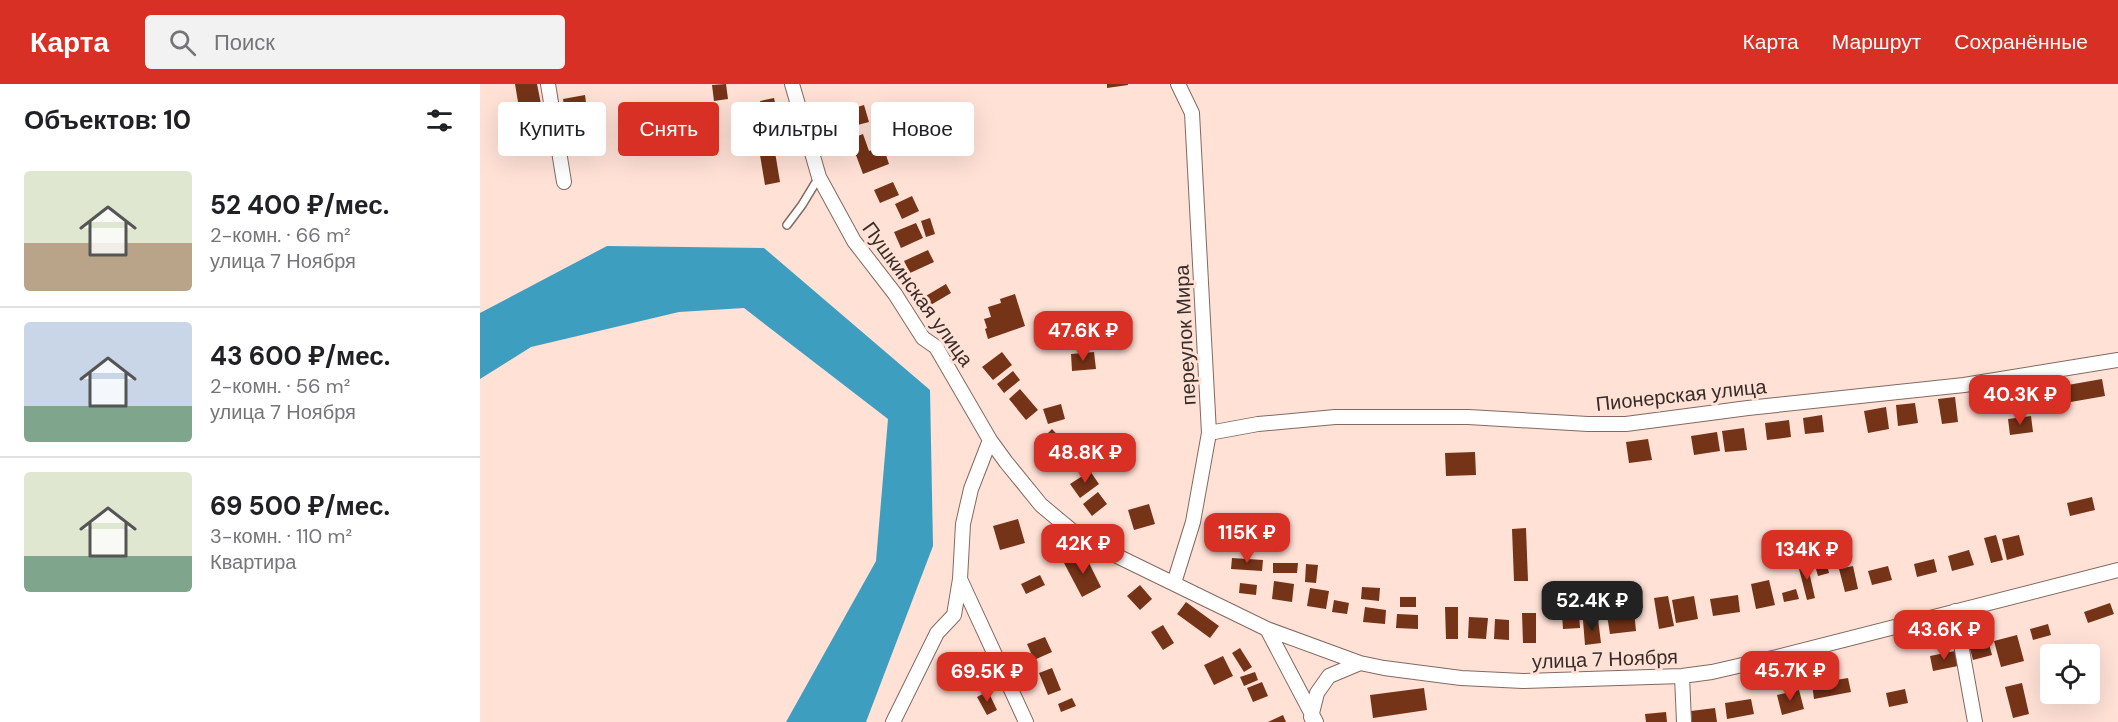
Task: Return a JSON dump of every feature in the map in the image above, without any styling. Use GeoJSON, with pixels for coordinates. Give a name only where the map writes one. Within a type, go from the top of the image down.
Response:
{"type":"FeatureCollection","features":[{"type":"Feature","properties":{"kind":"street"},"geometry":{"type":"LineString","coordinates":[[548,84],[564,182]]}},
{"type":"Feature","properties":{"kind":"street","name":"Пушкинская улица"},"geometry":{"type":"LineString","coordinates":[[792,84],[819,177],[854,241],[895,294],[923,338],[936,347],[990,440],[1041,505],[1071,530],[1114,555],[1267,629]]}},
{"type":"Feature","properties":{"kind":"street","name":"переулок Мира"},"geometry":{"type":"LineString","coordinates":[[1174,584],[1193,522],[1209,433],[1192,113],[1178,84]]}},
{"type":"Feature","properties":{"kind":"street","name":"Пионерская улица"},"geometry":{"type":"LineString","coordinates":[[1209,433],[1258,424],[1335,417],[1468,417],[1626,424],[1748,408],[1964,385],[2118,360]]}},
{"type":"Feature","properties":{"kind":"street"},"geometry":{"type":"LineString","coordinates":[[893,722],[937,633],[954,615],[966,512],[971,489],[990,440]]}},
{"type":"Feature","properties":{"kind":"street","name":"улица 7 Ноября"},"geometry":{"type":"LineString","coordinates":[[1267,629],[1360,663],[1461,678],[1523,681],[1682,676],[1712,672],[1777,657],[2118,570]]}},
{"type":"Feature","properties":{"kind":"street"},"geometry":{"type":"LineString","coordinates":[[960,579],[1026,722]]}},
{"type":"Feature","properties":{"kind":"street"},"geometry":{"type":"LineString","coordinates":[[1955,611],[1975,722]]}},
{"type":"Feature","properties":{"kind":"street"},"geometry":{"type":"LineString","coordinates":[[1267,629],[1312,720]]}},
{"type":"Feature","properties":{"kind":"street"},"geometry":{"type":"LineString","coordinates":[[1312,720],[1317,693],[1329,676],[1360,663]]}},
{"type":"Feature","properties":{"kind":"street"},"geometry":{"type":"LineString","coordinates":[[1682,676],[1684,722]]}},
{"type":"Feature","properties":{"kind":"lane"},"geometry":{"type":"LineString","coordinates":[[787,225],[819,177]]}},
{"type":"Feature","properties":{"kind":"water"},"geometry":{"type":"Polygon","coordinates":[[[607,246],[764,248],[930,390],[933,546],[866,722],[786,722],[876,561],[888,419],[744,308],[679,312],[531,347],[480,379],[480,313],[607,246]]]}},
{"type":"Feature","properties":{"kind":"building"},"geometry":{"type":"Polygon","coordinates":[[[515,84],[537,84],[541,102],[518,102],[515,84]]]}},
{"type":"Feature","properties":{"kind":"building"},"geometry":{"type":"Polygon","coordinates":[[[726,84],[728,99],[714,101],[712,85],[726,84]]]}},
{"type":"Feature","properties":{"kind":"building"},"geometry":{"type":"Polygon","coordinates":[[[1107,84],[1128,84],[1128,85],[1107,88],[1107,84]]]}},
{"type":"Feature","properties":{"kind":"building"},"geometry":{"type":"Polygon","coordinates":[[[585,95],[586,102],[563,102],[563,99],[585,95]]]}},
{"type":"Feature","properties":{"kind":"building"},"geometry":{"type":"Polygon","coordinates":[[[774,98],[775,102],[760,102],[774,98]]]}},
{"type":"Feature","properties":{"kind":"building"},"geometry":{"type":"Polygon","coordinates":[[[864,105],[869,122],[859,125],[859,107],[864,105]]]}},
{"type":"Feature","properties":{"kind":"building"},"geometry":{"type":"Polygon","coordinates":[[[863,134],[869,151],[871,150],[871,156],[886,156],[889,164],[863,174],[856,156],[859,156],[859,136],[863,134]]]}},
{"type":"Feature","properties":{"kind":"building"},"geometry":{"type":"Polygon","coordinates":[[[760,156],[776,156],[780,182],[765,185],[760,156]]]}},
{"type":"Feature","properties":{"kind":"building"},"geometry":{"type":"Polygon","coordinates":[[[893,182],[899,195],[880,203],[874,190],[893,182]]]}},
{"type":"Feature","properties":{"kind":"building"},"geometry":{"type":"Polygon","coordinates":[[[912,196],[919,211],[902,219],[895,204],[912,196]]]}},
{"type":"Feature","properties":{"kind":"building"},"geometry":{"type":"Polygon","coordinates":[[[930,218],[935,234],[926,237],[921,221],[930,218]]]}},
{"type":"Feature","properties":{"kind":"building"},"geometry":{"type":"Polygon","coordinates":[[[916,223],[923,238],[901,248],[894,232],[916,223]]]}},
{"type":"Feature","properties":{"kind":"building"},"geometry":{"type":"Polygon","coordinates":[[[928,250],[934,262],[910,273],[904,261],[928,250]]]}},
{"type":"Feature","properties":{"kind":"building"},"geometry":{"type":"Polygon","coordinates":[[[946,284],[951,293],[929,306],[924,297],[946,284]]]}},
{"type":"Feature","properties":{"kind":"building"},"geometry":{"type":"Polygon","coordinates":[[[1015,294],[1025,326],[988,339],[984,319],[991,317],[988,307],[1001,303],[1000,299],[1015,294]]]}},
{"type":"Feature","properties":{"kind":"building"},"geometry":{"type":"Polygon","coordinates":[[[1002,352],[1012,365],[993,380],[982,367],[1002,352]]]}},
{"type":"Feature","properties":{"kind":"building"},"geometry":{"type":"Polygon","coordinates":[[[1094,352],[1096,369],[1072,371],[1071,354],[1094,352]]]}},
{"type":"Feature","properties":{"kind":"building"},"geometry":{"type":"Polygon","coordinates":[[[1013,371],[1020,380],[1004,393],[997,384],[1013,371]]]}},
{"type":"Feature","properties":{"kind":"building"},"geometry":{"type":"Polygon","coordinates":[[[2102,379],[2105,396],[2065,403],[2062,386],[2102,379]]]}},
{"type":"Feature","properties":{"kind":"building"},"geometry":{"type":"Polygon","coordinates":[[[2046,383],[2049,400],[2034,402],[2032,386],[2046,383]]]}},
{"type":"Feature","properties":{"kind":"building"},"geometry":{"type":"Polygon","coordinates":[[[1020,389],[1038,410],[1026,420],[1009,399],[1020,389]]]}},
{"type":"Feature","properties":{"kind":"building"},"geometry":{"type":"Polygon","coordinates":[[[2000,390],[2002,408],[1980,411],[1978,393],[2000,390]]]}},
{"type":"Feature","properties":{"kind":"building"},"geometry":{"type":"Polygon","coordinates":[[[1955,397],[1958,422],[1942,424],[1938,399],[1955,397]]]}},
{"type":"Feature","properties":{"kind":"building"},"geometry":{"type":"Polygon","coordinates":[[[1915,403],[1918,423],[1898,426],[1896,405],[1915,403]]]}},
{"type":"Feature","properties":{"kind":"building"},"geometry":{"type":"Polygon","coordinates":[[[1061,404],[1065,419],[1048,424],[1043,409],[1061,404]]]}},
{"type":"Feature","properties":{"kind":"building"},"geometry":{"type":"Polygon","coordinates":[[[1886,407],[1889,429],[1868,433],[1864,411],[1886,407]]]}},
{"type":"Feature","properties":{"kind":"building"},"geometry":{"type":"Polygon","coordinates":[[[1822,415],[1824,432],[1805,434],[1803,418],[1822,415]]]}},
{"type":"Feature","properties":{"kind":"building"},"geometry":{"type":"Polygon","coordinates":[[[2031,416],[2033,432],[2010,435],[2008,419],[2031,416]]]}},
{"type":"Feature","properties":{"kind":"building"},"geometry":{"type":"Polygon","coordinates":[[[1789,420],[1791,437],[1767,440],[1765,423],[1789,420]]]}},
{"type":"Feature","properties":{"kind":"building"},"geometry":{"type":"Polygon","coordinates":[[[1744,428],[1747,450],[1725,452],[1722,431],[1744,428]]]}},
{"type":"Feature","properties":{"kind":"building"},"geometry":{"type":"Polygon","coordinates":[[[1052,429],[1070,448],[1059,459],[1041,440],[1052,429]]]}},
{"type":"Feature","properties":{"kind":"building"},"geometry":{"type":"Polygon","coordinates":[[[1717,432],[1720,451],[1694,455],[1691,436],[1717,432]]]}},
{"type":"Feature","properties":{"kind":"building"},"geometry":{"type":"Polygon","coordinates":[[[1648,439],[1652,460],[1629,463],[1626,442],[1648,439]]]}},
{"type":"Feature","properties":{"kind":"building"},"geometry":{"type":"Polygon","coordinates":[[[1475,452],[1476,475],[1446,476],[1445,453],[1475,452]]]}},
{"type":"Feature","properties":{"kind":"building"},"geometry":{"type":"Polygon","coordinates":[[[1090,471],[1099,484],[1080,498],[1070,484],[1090,471]]]}},
{"type":"Feature","properties":{"kind":"building"},"geometry":{"type":"Polygon","coordinates":[[[1098,492],[1107,504],[1092,516],[1083,504],[1098,492]]]}},
{"type":"Feature","properties":{"kind":"building"},"geometry":{"type":"Polygon","coordinates":[[[2092,497],[2095,510],[2070,516],[2067,503],[2092,497]]]}},
{"type":"Feature","properties":{"kind":"building"},"geometry":{"type":"Polygon","coordinates":[[[1149,504],[1155,524],[1134,530],[1128,510],[1149,504]]]}},
{"type":"Feature","properties":{"kind":"building"},"geometry":{"type":"Polygon","coordinates":[[[1018,519],[1025,543],[1000,550],[993,526],[1018,519]]]}},
{"type":"Feature","properties":{"kind":"building"},"geometry":{"type":"Polygon","coordinates":[[[1526,528],[1528,581],[1514,581],[1512,529],[1526,528]]]}},
{"type":"Feature","properties":{"kind":"building"},"geometry":{"type":"Polygon","coordinates":[[[1996,535],[2003,560],[1991,563],[1984,538],[1996,535]]]}},
{"type":"Feature","properties":{"kind":"building"},"geometry":{"type":"Polygon","coordinates":[[[2019,535],[2024,555],[2007,560],[2002,539],[2019,535]]]}},
{"type":"Feature","properties":{"kind":"building"},"geometry":{"type":"Polygon","coordinates":[[[1969,550],[1974,565],[1952,571],[1948,556],[1969,550]]]}},
{"type":"Feature","properties":{"kind":"building"},"geometry":{"type":"Polygon","coordinates":[[[1824,552],[1829,573],[1818,576],[1812,555],[1824,552]]]}},
{"type":"Feature","properties":{"kind":"building"},"geometry":{"type":"Polygon","coordinates":[[[1084,553],[1101,587],[1082,597],[1064,563],[1084,553]]]}},
{"type":"Feature","properties":{"kind":"building"},"geometry":{"type":"Polygon","coordinates":[[[1232,558],[1263,560],[1262,571],[1231,569],[1232,558]]]}},
{"type":"Feature","properties":{"kind":"building"},"geometry":{"type":"Polygon","coordinates":[[[1934,559],[1937,572],[1917,577],[1914,564],[1934,559]]]}},
{"type":"Feature","properties":{"kind":"building"},"geometry":{"type":"Polygon","coordinates":[[[1273,563],[1298,563],[1297,573],[1273,573],[1273,563]]]}},
{"type":"Feature","properties":{"kind":"building"},"geometry":{"type":"Polygon","coordinates":[[[1807,563],[1815,598],[1807,600],[1798,565],[1807,563]]]}},
{"type":"Feature","properties":{"kind":"building"},"geometry":{"type":"Polygon","coordinates":[[[1306,564],[1318,565],[1316,583],[1305,582],[1306,564]]]}},
{"type":"Feature","properties":{"kind":"building"},"geometry":{"type":"Polygon","coordinates":[[[1853,566],[1858,589],[1845,592],[1839,569],[1853,566]]]}},
{"type":"Feature","properties":{"kind":"building"},"geometry":{"type":"Polygon","coordinates":[[[1888,566],[1892,580],[1872,585],[1868,571],[1888,566]]]}},
{"type":"Feature","properties":{"kind":"building"},"geometry":{"type":"Polygon","coordinates":[[[1040,575],[1045,585],[1026,594],[1021,584],[1040,575]]]}},
{"type":"Feature","properties":{"kind":"building"},"geometry":{"type":"Polygon","coordinates":[[[1769,580],[1775,605],[1756,609],[1751,584],[1769,580]]]}},
{"type":"Feature","properties":{"kind":"building"},"geometry":{"type":"Polygon","coordinates":[[[1274,581],[1294,584],[1292,602],[1272,599],[1274,581]]]}},
{"type":"Feature","properties":{"kind":"building"},"geometry":{"type":"Polygon","coordinates":[[[1240,583],[1257,585],[1256,595],[1239,593],[1240,583]]]}},
{"type":"Feature","properties":{"kind":"building"},"geometry":{"type":"Polygon","coordinates":[[[1140,585],[1152,599],[1140,610],[1127,596],[1140,585]]]}},
{"type":"Feature","properties":{"kind":"building"},"geometry":{"type":"Polygon","coordinates":[[[1362,587],[1380,588],[1379,601],[1361,599],[1362,587]]]}},
{"type":"Feature","properties":{"kind":"building"},"geometry":{"type":"Polygon","coordinates":[[[1310,588],[1329,591],[1326,609],[1307,606],[1310,588]]]}},
{"type":"Feature","properties":{"kind":"building"},"geometry":{"type":"Polygon","coordinates":[[[1796,589],[1799,599],[1784,602],[1782,593],[1796,589]]]}},
{"type":"Feature","properties":{"kind":"building"},"geometry":{"type":"Polygon","coordinates":[[[1608,595],[1609,611],[1597,612],[1596,596],[1608,595]]]}},
{"type":"Feature","properties":{"kind":"building"},"geometry":{"type":"Polygon","coordinates":[[[1738,595],[1740,612],[1713,616],[1710,599],[1738,595]]]}},
{"type":"Feature","properties":{"kind":"building"},"geometry":{"type":"Polygon","coordinates":[[[1668,596],[1674,626],[1659,629],[1654,598],[1668,596]]]}},
{"type":"Feature","properties":{"kind":"building"},"geometry":{"type":"Polygon","coordinates":[[[1694,596],[1698,619],[1676,623],[1672,600],[1694,596]]]}},
{"type":"Feature","properties":{"kind":"building"},"geometry":{"type":"Polygon","coordinates":[[[1400,597],[1416,597],[1416,607],[1400,607],[1400,597]]]}},
{"type":"Feature","properties":{"kind":"building"},"geometry":{"type":"Polygon","coordinates":[[[1642,597],[1643,608],[1622,610],[1621,599],[1642,597]]]}},
{"type":"Feature","properties":{"kind":"building"},"geometry":{"type":"Polygon","coordinates":[[[1334,600],[1349,603],[1347,614],[1332,612],[1334,600]]]}},
{"type":"Feature","properties":{"kind":"building"},"geometry":{"type":"Polygon","coordinates":[[[1186,602],[1219,626],[1210,638],[1177,614],[1186,602]]]}},
{"type":"Feature","properties":{"kind":"building"},"geometry":{"type":"Polygon","coordinates":[[[2110,603],[2114,614],[2088,623],[2084,612],[2110,603]]]}},
{"type":"Feature","properties":{"kind":"building"},"geometry":{"type":"Polygon","coordinates":[[[1365,607],[1386,610],[1385,624],[1363,622],[1365,607]]]}},
{"type":"Feature","properties":{"kind":"building"},"geometry":{"type":"Polygon","coordinates":[[[1445,607],[1458,607],[1458,639],[1446,639],[1445,607]]]}},
{"type":"Feature","properties":{"kind":"building"},"geometry":{"type":"Polygon","coordinates":[[[1634,611],[1636,631],[1610,634],[1607,615],[1634,611]]]}},
{"type":"Feature","properties":{"kind":"building"},"geometry":{"type":"Polygon","coordinates":[[[1522,613],[1536,613],[1536,643],[1523,643],[1522,613]]]}},
{"type":"Feature","properties":{"kind":"building"},"geometry":{"type":"Polygon","coordinates":[[[1579,613],[1580,628],[1563,629],[1562,615],[1579,613]]]}},
{"type":"Feature","properties":{"kind":"building"},"geometry":{"type":"Polygon","coordinates":[[[1397,614],[1418,615],[1418,629],[1396,628],[1397,614]]]}},
{"type":"Feature","properties":{"kind":"building"},"geometry":{"type":"Polygon","coordinates":[[[1469,617],[1488,618],[1486,639],[1468,638],[1469,617]]]}},
{"type":"Feature","properties":{"kind":"building"},"geometry":{"type":"Polygon","coordinates":[[[1495,619],[1509,620],[1509,640],[1494,639],[1495,619]]]}},
{"type":"Feature","properties":{"kind":"building"},"geometry":{"type":"Polygon","coordinates":[[[1598,619],[1601,643],[1585,645],[1583,620],[1598,619]]]}},
{"type":"Feature","properties":{"kind":"building"},"geometry":{"type":"Polygon","coordinates":[[[2048,624],[2051,635],[2033,640],[2030,629],[2048,624]]]}},
{"type":"Feature","properties":{"kind":"building"},"geometry":{"type":"Polygon","coordinates":[[[1163,625],[1174,643],[1163,650],[1151,632],[1163,625]]]}},
{"type":"Feature","properties":{"kind":"building"},"geometry":{"type":"Polygon","coordinates":[[[2017,635],[2024,661],[2001,667],[1994,641],[2017,635]]]}},
{"type":"Feature","properties":{"kind":"building"},"geometry":{"type":"Polygon","coordinates":[[[1045,637],[1052,652],[1034,660],[1027,644],[1045,637]]]}},
{"type":"Feature","properties":{"kind":"building"},"geometry":{"type":"Polygon","coordinates":[[[1989,644],[1992,655],[1973,660],[1970,649],[1989,644]]]}},
{"type":"Feature","properties":{"kind":"building"},"geometry":{"type":"Polygon","coordinates":[[[1240,648],[1252,667],[1244,672],[1232,653],[1240,648]]]}},
{"type":"Feature","properties":{"kind":"building"},"geometry":{"type":"Polygon","coordinates":[[[1955,651],[1958,666],[1933,671],[1930,656],[1955,651]]]}},
{"type":"Feature","properties":{"kind":"building"},"geometry":{"type":"Polygon","coordinates":[[[1223,656],[1233,676],[1214,685],[1204,665],[1223,656]]]}},
{"type":"Feature","properties":{"kind":"building"},"geometry":{"type":"Polygon","coordinates":[[[1052,668],[1061,690],[1048,695],[1039,673],[1052,668]]]}},
{"type":"Feature","properties":{"kind":"building"},"geometry":{"type":"Polygon","coordinates":[[[1255,672],[1258,680],[1244,686],[1240,677],[1255,672]]]}},
{"type":"Feature","properties":{"kind":"building"},"geometry":{"type":"Polygon","coordinates":[[[1848,678],[1851,692],[1814,699],[1812,684],[1848,678]]]}},
{"type":"Feature","properties":{"kind":"building"},"geometry":{"type":"Polygon","coordinates":[[[1262,682],[1268,696],[1253,702],[1247,688],[1262,682]]]}},
{"type":"Feature","properties":{"kind":"building"},"geometry":{"type":"Polygon","coordinates":[[[2022,683],[2029,714],[2013,718],[2005,687],[2022,683]]]}},
{"type":"Feature","properties":{"kind":"building"},"geometry":{"type":"Polygon","coordinates":[[[1424,688],[1427,710],[1373,718],[1370,695],[1424,688]]]}},
{"type":"Feature","properties":{"kind":"building"},"geometry":{"type":"Polygon","coordinates":[[[1905,689],[1908,703],[1889,707],[1886,693],[1905,689]]]}},
{"type":"Feature","properties":{"kind":"building"},"geometry":{"type":"Polygon","coordinates":[[[1799,690],[1804,709],[1782,715],[1777,695],[1799,690]]]}},
{"type":"Feature","properties":{"kind":"building"},"geometry":{"type":"Polygon","coordinates":[[[988,691],[997,710],[987,715],[977,697],[988,691]]]}},
{"type":"Feature","properties":{"kind":"building"},"geometry":{"type":"Polygon","coordinates":[[[1072,698],[1076,706],[1061,712],[1058,704],[1072,698]]]}},
{"type":"Feature","properties":{"kind":"building"},"geometry":{"type":"Polygon","coordinates":[[[1751,699],[1754,714],[1727,719],[1725,703],[1751,699]]]}},
{"type":"Feature","properties":{"kind":"building"},"geometry":{"type":"Polygon","coordinates":[[[1715,708],[1717,722],[1692,722],[1691,711],[1715,708]]]}},
{"type":"Feature","properties":{"kind":"building"},"geometry":{"type":"Polygon","coordinates":[[[1666,712],[1667,722],[1646,722],[1645,714],[1666,712]]]}},
{"type":"Feature","properties":{"kind":"building"},"geometry":{"type":"Polygon","coordinates":[[[1283,715],[1286,722],[1268,722],[1283,715]]]}}]}
